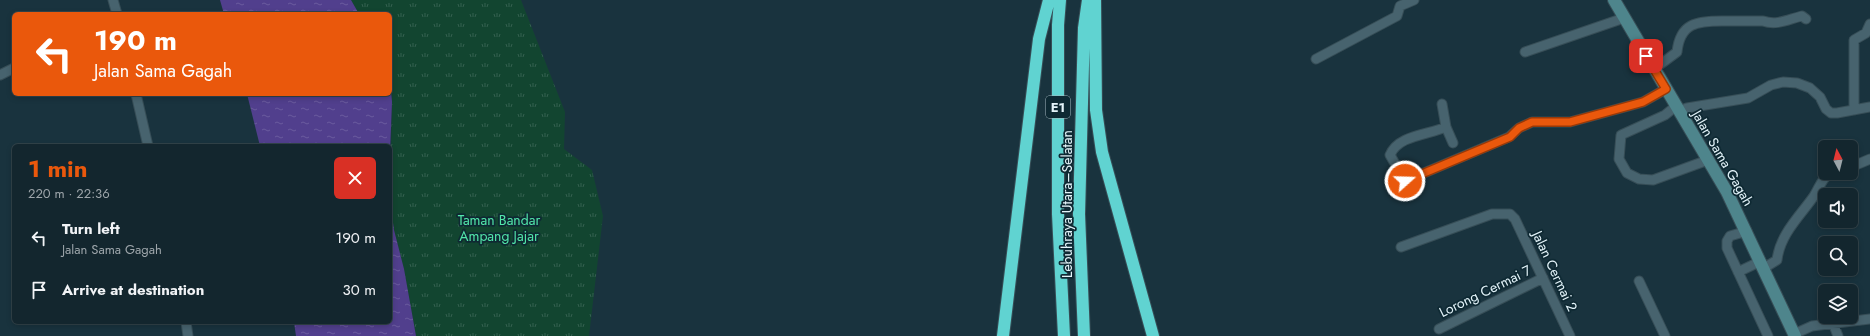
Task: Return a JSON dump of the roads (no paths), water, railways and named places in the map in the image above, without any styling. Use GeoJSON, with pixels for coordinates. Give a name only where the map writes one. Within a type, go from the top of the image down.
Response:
{"type":"FeatureCollection","features":[{"type":"Feature","properties":{"kind":"highway"},"geometry":{"type":"LineString","coordinates":[[1003,336],[1039,39],[1049,0]]}},
{"type":"Feature","properties":{"kind":"highway","name":"Lebuhraya Utara–Selatan"},"geometry":{"type":"LineString","coordinates":[[1060,0],[1058,25],[1058,214],[1064,336]]}},
{"type":"Feature","properties":{"kind":"highway","name":"Lebuhraya Utara–Selatan"},"geometry":{"type":"LineString","coordinates":[[1084,336],[1079,214],[1084,28],[1088,0]]}},
{"type":"Feature","properties":{"kind":"highway"},"geometry":{"type":"LineString","coordinates":[[1095,0],[1096,110],[1102,152],[1153,336]]}},
{"type":"Feature","properties":{"kind":"street"},"geometry":{"type":"LineString","coordinates":[[114,0],[116,12]]}},
{"type":"Feature","properties":{"kind":"street"},"geometry":{"type":"LineString","coordinates":[[1316,58],[1397,16],[1400,6],[1414,0]]}},
{"type":"Feature","properties":{"kind":"street","name":"Jalan Sama Gagah"},"geometry":{"type":"LineString","coordinates":[[1614,0],[1727,192],[1763,265],[1794,335]]}},
{"type":"Feature","properties":{"kind":"street"},"geometry":{"type":"LineString","coordinates":[[1654,69],[1677,52],[1678,42],[1683,34],[1690,26],[1700,21],[1763,21],[1769,23],[1791,20],[1802,16],[1806,19]]}},
{"type":"Feature","properties":{"kind":"street"},"geometry":{"type":"LineString","coordinates":[[1525,52],[1624,18]]}},
{"type":"Feature","properties":{"kind":"street"},"geometry":{"type":"LineString","coordinates":[[1854,110],[1854,40],[1866,33],[1870,24]]}},
{"type":"Feature","properties":{"kind":"street"},"geometry":{"type":"LineString","coordinates":[[0,76],[12,69]]}},
{"type":"Feature","properties":{"kind":"street"},"geometry":{"type":"LineString","coordinates":[[1708,160],[1653,180],[1639,179],[1627,173],[1619,159],[1621,135],[1678,109],[1748,98],[1771,85],[1783,82],[1797,82],[1810,88],[1820,97],[1826,109],[1831,113],[1870,108]]}},
{"type":"Feature","properties":{"kind":"street"},"geometry":{"type":"LineString","coordinates":[[1446,127],[1399,143],[1393,149],[1390,155],[1405,181],[1510,137],[1519,128],[1532,122],[1570,122],[1643,102],[1666,89]]}},
{"type":"Feature","properties":{"kind":"street"},"geometry":{"type":"LineString","coordinates":[[136,96],[148,144]]}},
{"type":"Feature","properties":{"kind":"street"},"geometry":{"type":"LineString","coordinates":[[1442,104],[1446,127],[1453,143]]}},
{"type":"Feature","properties":{"kind":"street"},"geometry":{"type":"LineString","coordinates":[[1858,164],[1870,160]]}},
{"type":"Feature","properties":{"kind":"street"},"geometry":{"type":"LineString","coordinates":[[1738,272],[1777,260],[1778,251],[1789,228],[1823,180]]}},
{"type":"Feature","properties":{"kind":"street","name":"Jalan Cermai 2"},"geometry":{"type":"LineString","coordinates":[[1401,247],[1492,214],[1510,214],[1515,218],[1570,336]]}},
{"type":"Feature","properties":{"kind":"street"},"geometry":{"type":"LineString","coordinates":[[1746,231],[1730,236],[1727,241],[1727,248],[1768,336]]}},
{"type":"Feature","properties":{"kind":"street","name":"Lorong Cermai 7"},"geometry":{"type":"LineString","coordinates":[[1439,329],[1543,278]]}},
{"type":"Feature","properties":{"kind":"street"},"geometry":{"type":"LineString","coordinates":[[1639,280],[1665,336]]}},
{"type":"Feature","properties":{"kind":"street"},"geometry":{"type":"LineString","coordinates":[[1858,320],[1870,319]]}},
{"type":"Feature","properties":{"kind":"street"},"geometry":{"type":"LineString","coordinates":[[186,324],[188,336]]}},
{"type":"Feature","properties":{"kind":"street"},"geometry":{"type":"LineString","coordinates":[[1794,335],[1812,326],[1826,324]]}},
{"type":"Feature","properties":{"kind":"street"},"geometry":{"type":"LineString","coordinates":[[1833,324],[1838,336]]}},
{"type":"Feature","properties":{"kind":"water"},"geometry":{"type":"Polygon","coordinates":[[[220,0],[351,0],[358,12],[223,12],[220,0]]]}},
{"type":"Feature","properties":{"kind":"water"},"geometry":{"type":"Polygon","coordinates":[[[248,96],[391,96],[390,144],[260,144],[248,96]]]}},
{"type":"Feature","properties":{"kind":"water"},"geometry":{"type":"Polygon","coordinates":[[[392,216],[394,230],[404,269],[416,336],[296,336],[294,324],[392,324],[392,216]]]}},
{"type":"Feature","properties":{"kind":"park label","name":"Taman Bandar Ampang Jajar"},"geometry":{"type":"Point","coordinates":[499,228]}}]}
